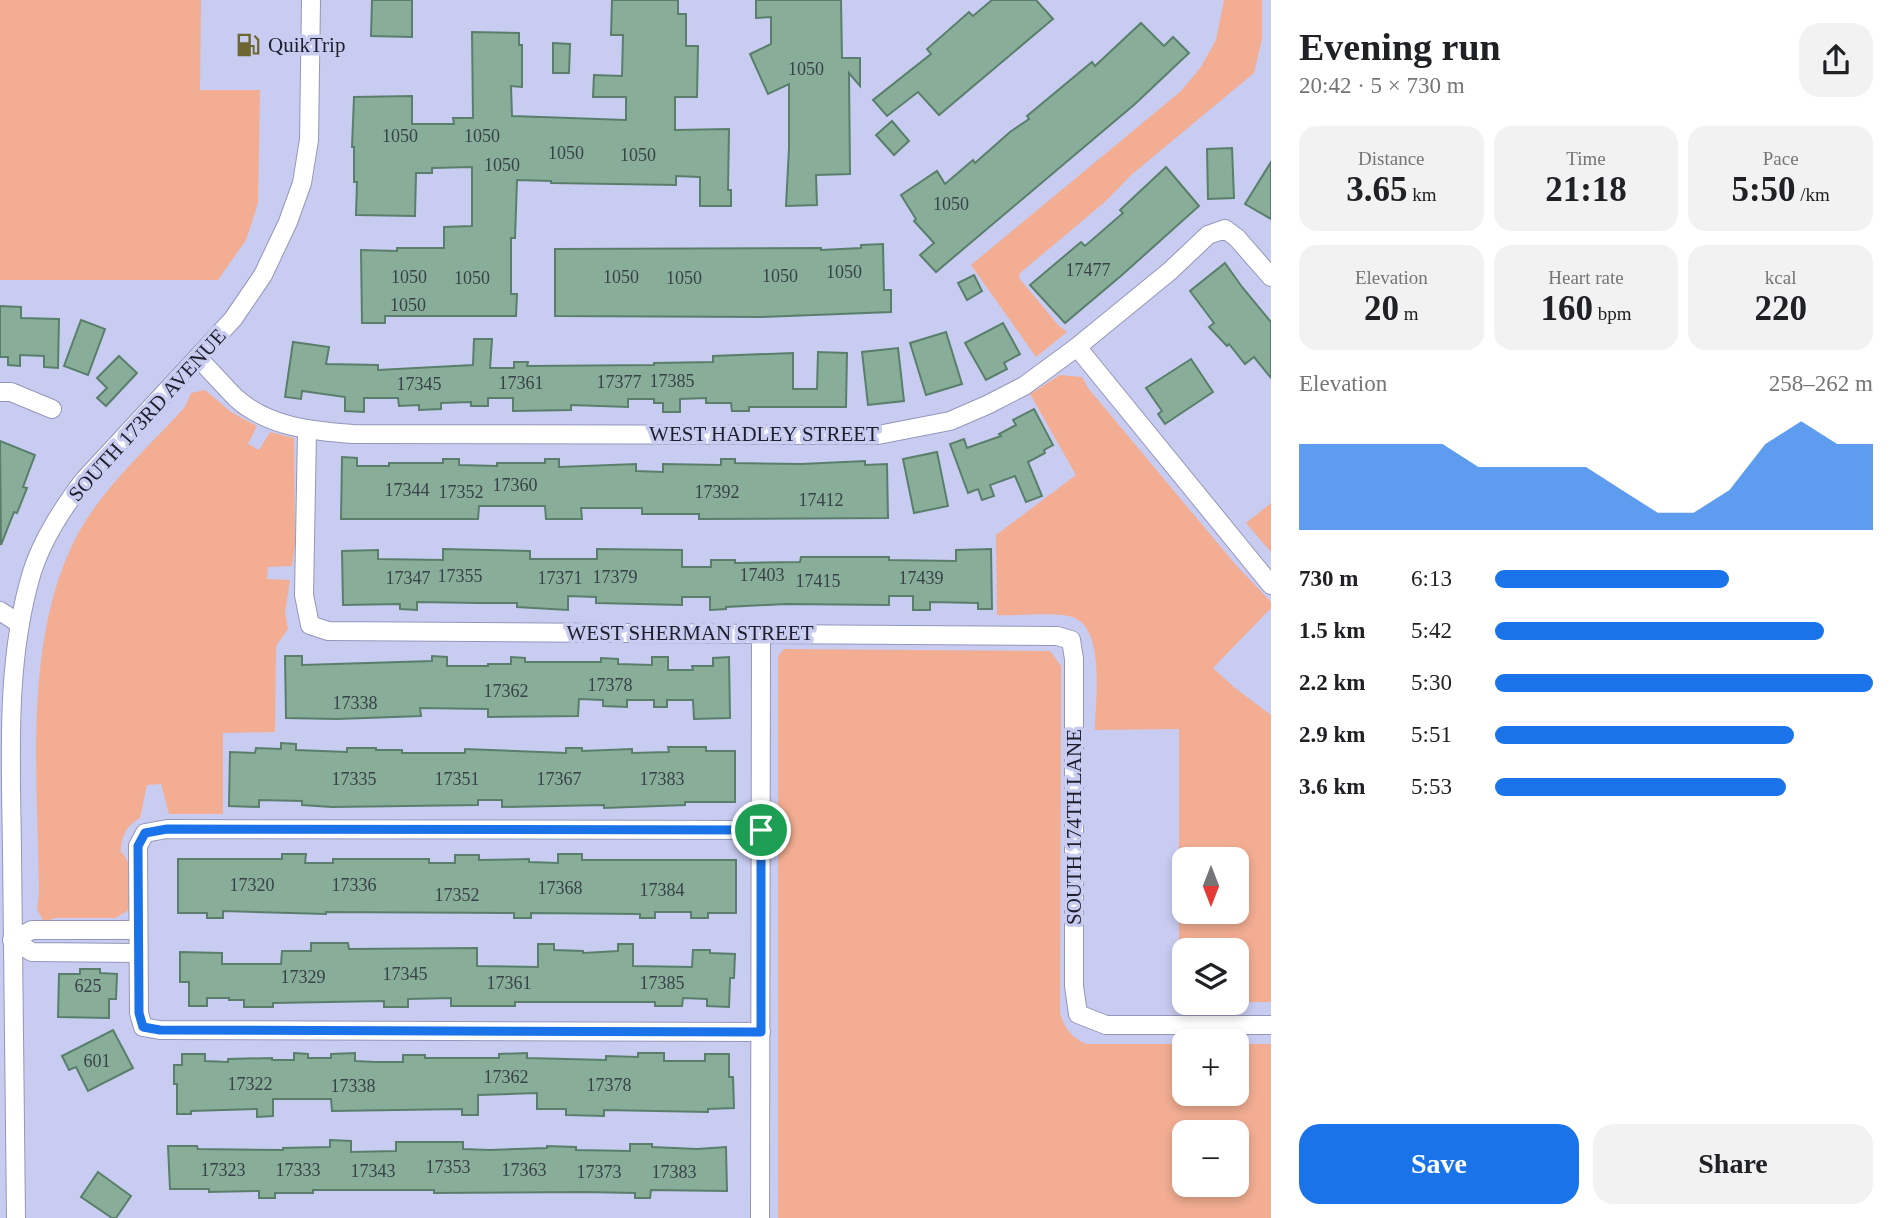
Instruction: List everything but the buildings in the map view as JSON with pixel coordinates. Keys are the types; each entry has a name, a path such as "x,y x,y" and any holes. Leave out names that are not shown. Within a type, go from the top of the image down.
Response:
{"street":[{"name":"SOUTH 173RD AVENUE","path":"16,1218 11,730 14,668 20,624 33,570 53,525 84,480 233,319 263,275 288,222 302,183 309,140 311,0"},
{"name":"WEST HADLEY STREET","path":"198,358 237,399 265,418 307,431 367,434 878,435 950,421 1024,386 1077,347 1170,271 1209,235 1224,229 1237,238 1271,277"},
{"path":"1077,347 1271,585"},
{"path":"0,392 11,392 52,409"},
{"name":"WEST SHERMAN STREET","path":"307,431 304,595 310,625 328,631 1056,636 1070,640"},
{"path":"0,611 20,624"},
{"path":"0,625 20,624"},
{"path":"760,1218 761,634"},
{"name":"SOUTH 174TH LANE","path":"1070,640 1074,659 1074,986 1078,1014 1106,1025 1271,1025"},
{"path":"761,830 167,829 145,833 138,846 139,1013 143,1027 160,1030 761,1032"},
{"path":"12,940 32,930 138,930"},
{"path":"12,940 32,952 138,953"}],"shaded area":[{"path":"0,0 201,0 200,90 260,90 258,203 246,240 218,280 0,280"},
{"path":"1224,0 1262,0 1262,39 1254,73 1131,175 1106,201 1020,273 1019,278 1067,332 1036,357 971,265 1181,91 1201,67 1216,40"},
{"path":"1060,375 1082,377 1088,388 1235,564 1271,602 1271,608 1213,668 1271,715 1271,1002 1249,1002 1249,938 1179,938 1179,924 1250,924 1250,847 1179,847 1179,729 1095,730 1097,683 1094,648 1089,633 1081,622 1061,615 997,615 996,535 1076,475 1030,394"},
{"path":"205,390 231,412 257,426 248,444 259,450 270,432 294,438 295,543 292,566 268,567 267,579 290,580 285,613 288,629 276,646 275,732 223,733 223,814 169,814 161,784 147,785 140,818 125,832 122,842 121,852 130,871 129,910 115,918 55,918 44,922 37,909 37,720 45,633 55,591 79,532 105,493 185,407 191,393"},
{"path":"1271,503 1271,552 1246,523"},
{"path":"784,649 1050,651 1061,666 1062,1019 1072,1035 1086,1044 1172,1044 1172,1106 1249,1106 1249,1044 1271,1044 1271,1218 778,1218 778,656"}],"place":[{"name":"QuikTrip","path":"248,45"}],"route":[{"path":"167,829 761,830 761,1032 160,1030 143,1027 139,1013 138,846 145,833 167,829"}]}
